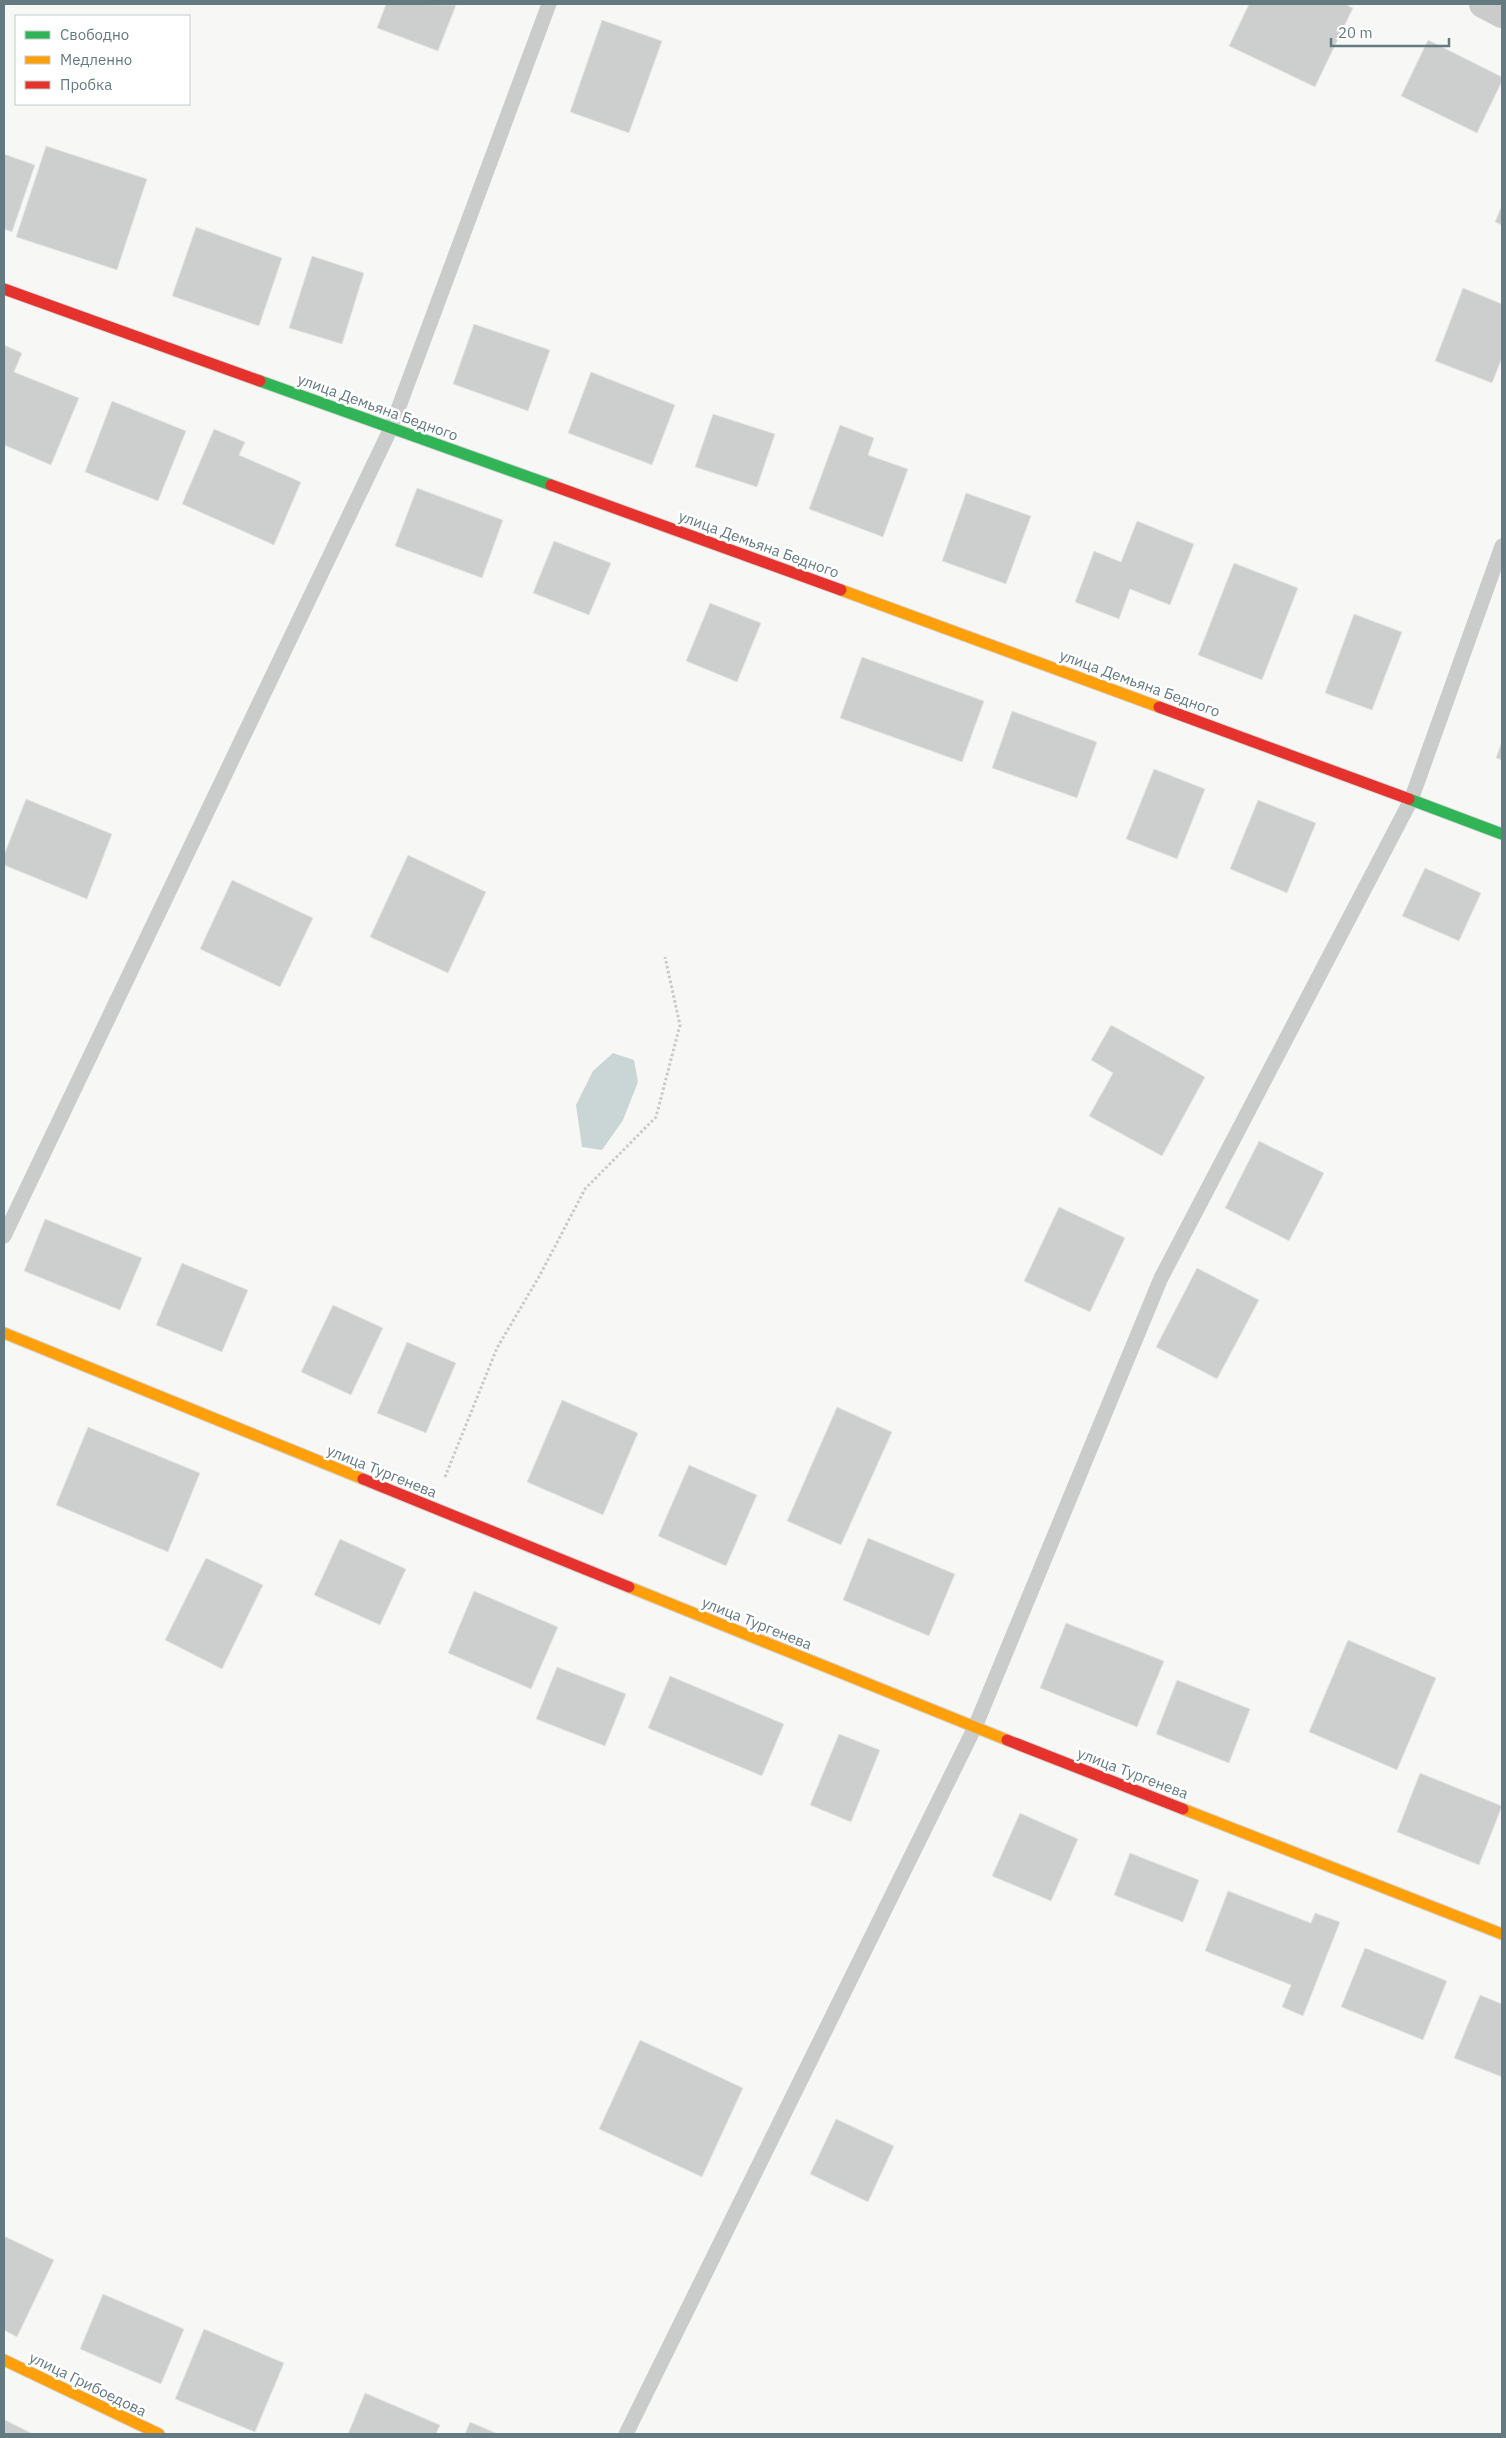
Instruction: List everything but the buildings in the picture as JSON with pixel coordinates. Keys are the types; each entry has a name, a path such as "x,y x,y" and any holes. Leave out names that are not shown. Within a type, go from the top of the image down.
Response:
{"street":[{"path":"1483,4 1502,14"},
{"name":"улица Демьяна Бедного","path":"4,289 851,593 1502,834"},
{"name":"улица Тургенева","path":"4,1334 976,1727 1502,1934"},
{"name":"улица Грибоедова","path":"4,2360 159,2434"}],"lane":[{"path":"4,1236 391,428 549,4"},
{"path":"626,2434 976,1727 1161,1278 1411,800 1502,546"}],"path":[{"path":"433,1508 497,1348 540,1275 585,1189 656,1117 680,1025 664,957"}],"shaded area":[{"path":"613,1053 634,1060 638,1082 623,1120 602,1150 582,1147 576,1105 593,1071"}],"traffic: fast":[{"path":"260,381 551,485"},
{"path":"1409,799 1502,834"}],"traffic: slow":[{"path":"841,590 1159,707"},
{"path":"4,1333 363,1479"},
{"path":"629,1587 1007,1740"},
{"path":"1183,1809 1502,1934"},
{"path":"4,2360 159,2434"}],"traffic: jam":[{"path":"4,289 260,381"},
{"path":"551,485 841,590"},
{"path":"1159,707 1409,799"},
{"path":"363,1479 629,1587"},
{"path":"1007,1740 1183,1809"}]}
